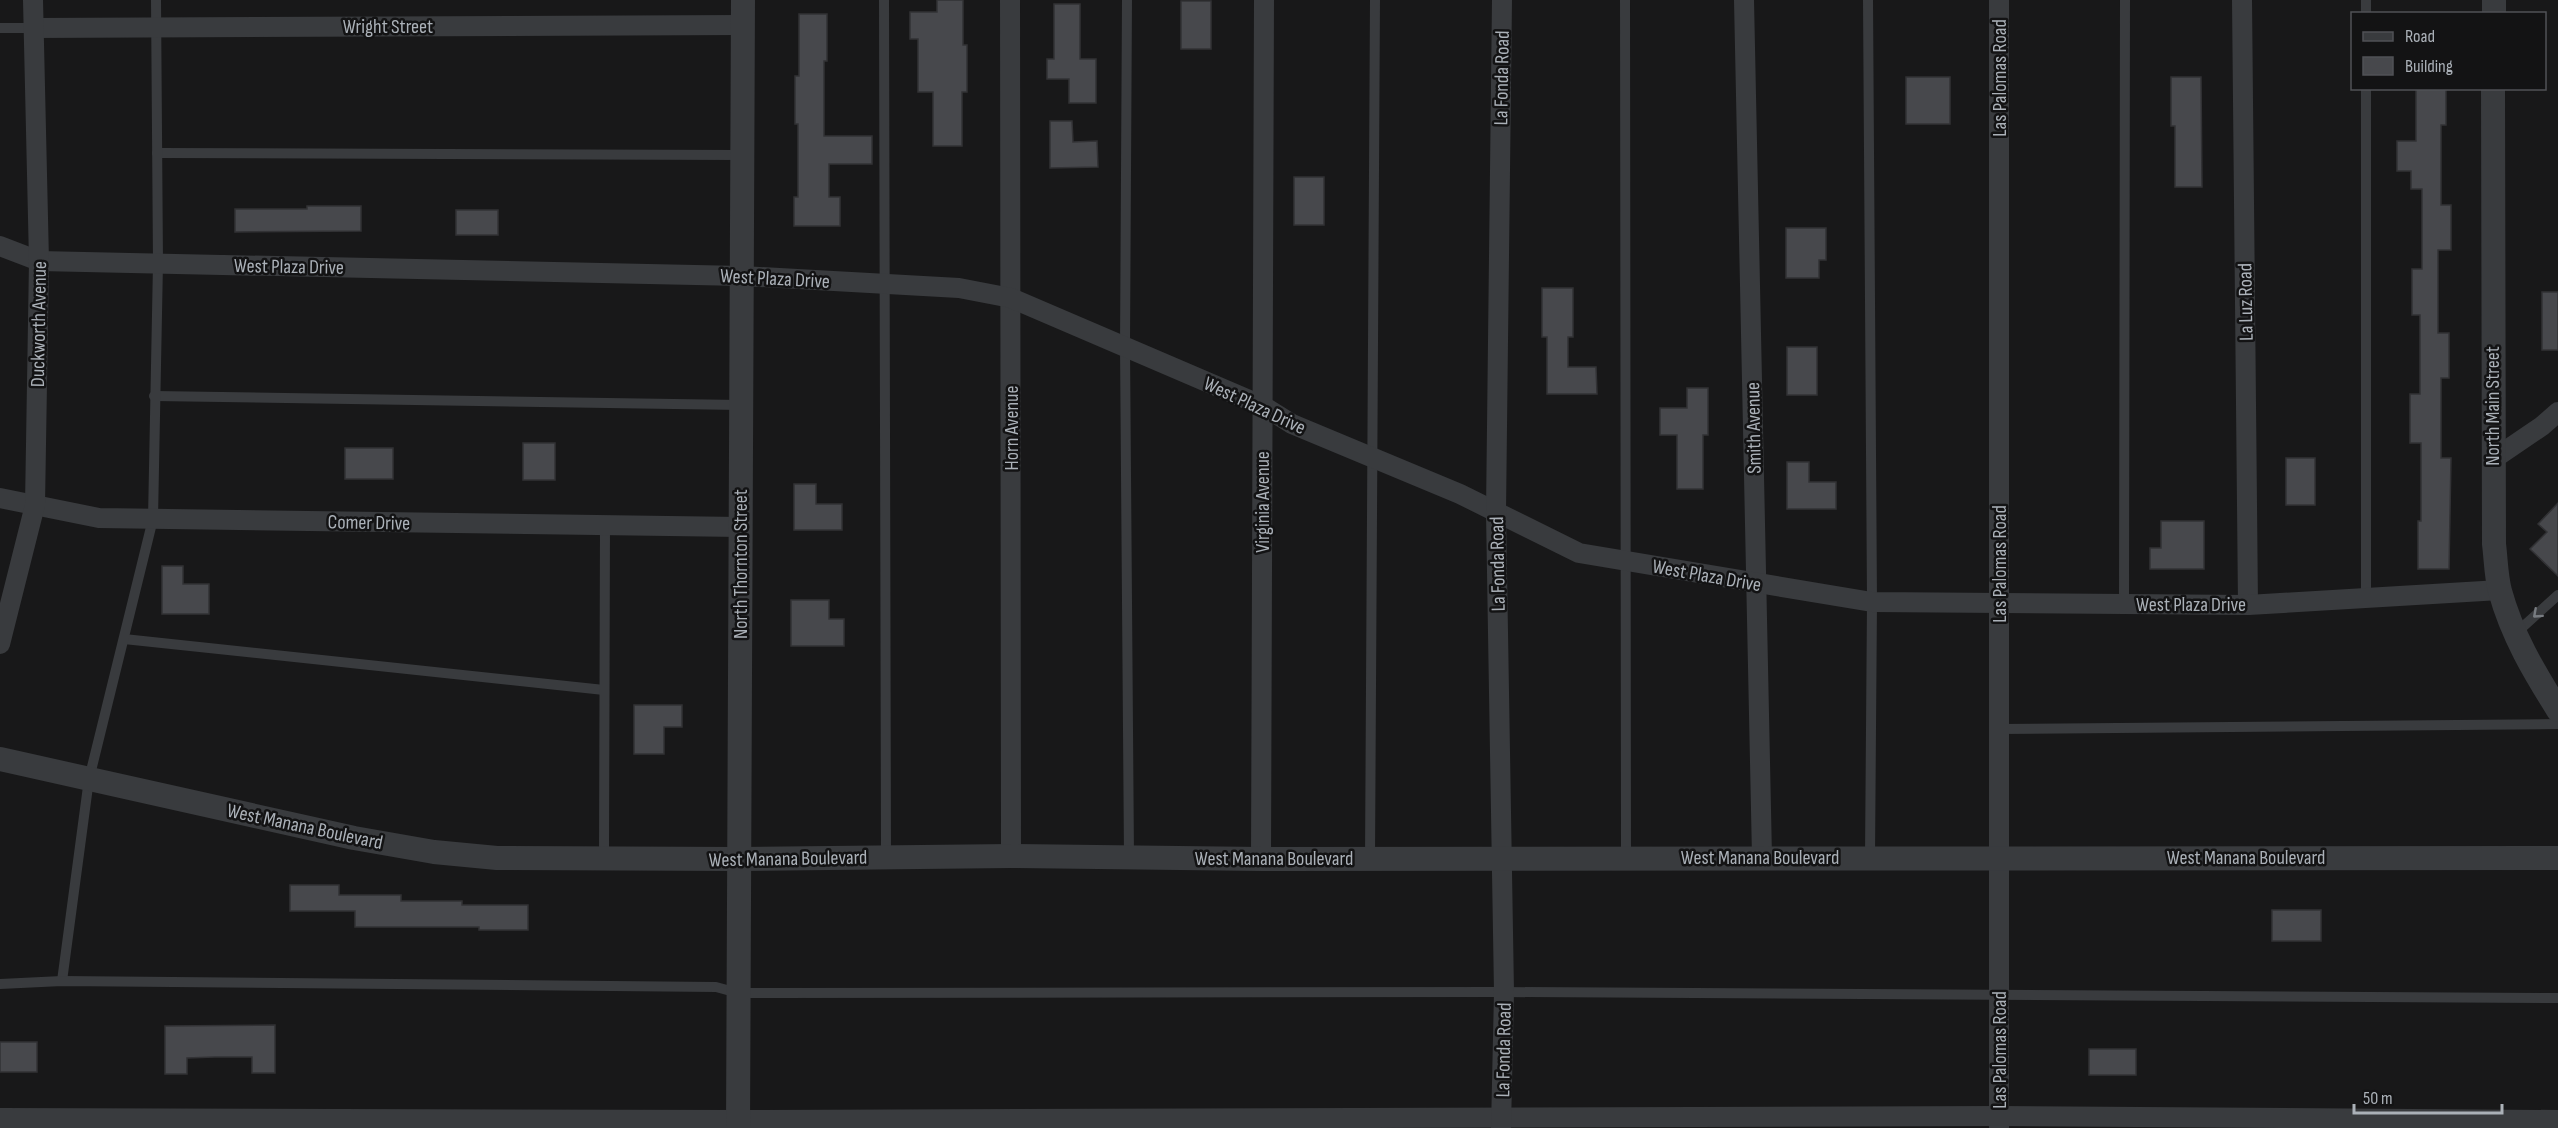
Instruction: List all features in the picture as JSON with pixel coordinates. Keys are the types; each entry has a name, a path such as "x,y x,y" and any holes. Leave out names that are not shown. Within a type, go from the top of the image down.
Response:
{"street":[{"name":"Duckworth Avenue","path":"0,644 35,506 39,261 33,0"},
{"name":"North Thornton Street","path":"738,1124 737,859 743,0"},
{"name":"Horn Avenue","path":"1010,0 1011,856"},
{"name":"Virginia Avenue","path":"1261,859 1264,0"},
{"name":"La Fonda Road","path":"1501,1123 1504,992 1496,512 1502,0"},
{"name":"Smith Avenue","path":"1744,0 1762,857"},
{"name":"Las Palomas Road","path":"1999,0 1999,1122"},
{"name":"La Luz Road","path":"2242,0 2248,604"},
{"name":"Wright Street","path":"34,28 743,25"},
{"name":"North Main Street","path":"2493,90 2492,460 2494,544 2500,590 2516,633 2529,665 2558,710"},
{"name":"West Plaza Drive","path":"0,246 39,261 742,276 959,288 1011,298 1125,346 1263,406 1292,424 1460,494 1579,553 1872,602 2248,604 2500,590"},
{"path":"2492,460 2542,426 2558,412"},
{"name":"Comer Drive","path":"0,498 99,518 740,526"},
{"name":"West Manana Boulevard","path":"0,759 354,838 434,852 497,858 737,859 1011,856 1261,859 2558,858"},
{"path":"0,1118 738,1124 2558,1120"}],"lane":[{"path":"62,981 89,779 153,519 158,263 156,0"},
{"path":"884,0 886,857"},
{"path":"1127,0 1125,346 1129,857"},
{"path":"1370,859 1375,0"},
{"path":"1625,0 1626,858"},
{"path":"1868,0 1872,602 1870,857"},
{"path":"2124,604 2125,0"},
{"path":"0,28 34,28"},
{"path":"2366,90 2366,598"},
{"path":"157,153 742,155"},
{"path":"154,396 741,405"},
{"path":"604,859 605,525"},
{"path":"2516,633 2558,595"},
{"path":"124,639 604,690"},
{"path":"1999,729 2558,724"},
{"path":"0,984 62,981 716,987 738,993 1504,992 2558,998"}],"building":[{"path":"937,0 963,0 963,45 967,45 967,92 962,92 962,146 933,146 933,92 918,92 918,39 910,39 910,12 937,12"},
{"path":"1181,1 1211,1 1211,49 1181,49"},
{"path":"1054,4 1080,4 1080,59 1096,59 1096,103 1069,103 1069,79 1047,79 1047,59 1054,59"},
{"path":"799,14 827,14 827,61 824,61 824,136 872,136 872,164 829,164 829,197 840,197 840,226 794,226 794,197 798,197 798,124 795,124 795,76 799,76"},
{"path":"1906,77 1950,77 1950,124 1906,124"},
{"path":"2171,77 2201,77 2202,187 2175,187 2175,126 2171,126"},
{"path":"2416,90 2446,90 2446,125 2441,125 2441,205 2451,205 2451,250 2438,250 2438,333 2449,333 2449,378 2441,378 2441,458 2451,458 2449,569 2418,569 2418,521 2421,521 2421,443 2410,443 2410,394 2420,394 2420,315 2412,315 2412,269 2422,269 2422,189 2411,189 2411,171 2397,171 2397,141 2416,141"},
{"path":"1050,121 1072,121 1073,142 1097,141 1098,167 1050,168"},
{"path":"1294,177 1324,177 1324,225 1294,225"},
{"path":"307,206 361,206 361,231 235,232 235,209 307,209"},
{"path":"456,210 498,210 498,235 456,235"},
{"path":"1786,228 1826,228 1826,260 1819,260 1819,278 1786,278"},
{"path":"1542,288 1573,288 1573,337 1568,337 1568,367 1596,367 1597,394 1547,394 1547,337 1542,337"},
{"path":"2542,292 2558,292 2558,350 2542,350"},
{"path":"1787,347 1817,347 1817,395 1787,395"},
{"path":"1687,388 1708,388 1708,435 1703,435 1703,489 1677,489 1677,435 1660,435 1660,408 1687,408"},
{"path":"523,443 555,443 555,480 523,480"},
{"path":"345,448 393,448 393,479 345,479"},
{"path":"2286,458 2315,458 2315,505 2286,505"},
{"path":"1787,462 1809,462 1809,482 1836,482 1836,509 1787,509"},
{"path":"794,484 816,484 816,504 842,504 842,530 794,530"},
{"path":"2558,503 2558,576 2530,549 2547,532 2538,524"},
{"path":"2161,521 2204,521 2204,569 2150,569 2150,548 2161,548"},
{"path":"162,566 183,566 183,584 209,584 209,614 162,614"},
{"path":"791,600 829,600 829,619 844,619 844,646 791,646"},
{"path":"634,705 682,705 682,727 664,727 664,754 634,754"},
{"path":"290,885 339,885 339,895 401,895 401,901 462,901 462,905 528,905 528,930 479,930 479,927 355,927 355,911 290,911"},
{"path":"2272,910 2321,910 2321,941 2272,941"},
{"path":"275,1025 275,1073 252,1073 252,1057 215,1057 187,1058 187,1074 165,1074 165,1026"},
{"path":"0,1042 37,1042 37,1072 0,1072"},
{"path":"2089,1049 2136,1049 2136,1075 2089,1075"}]}
